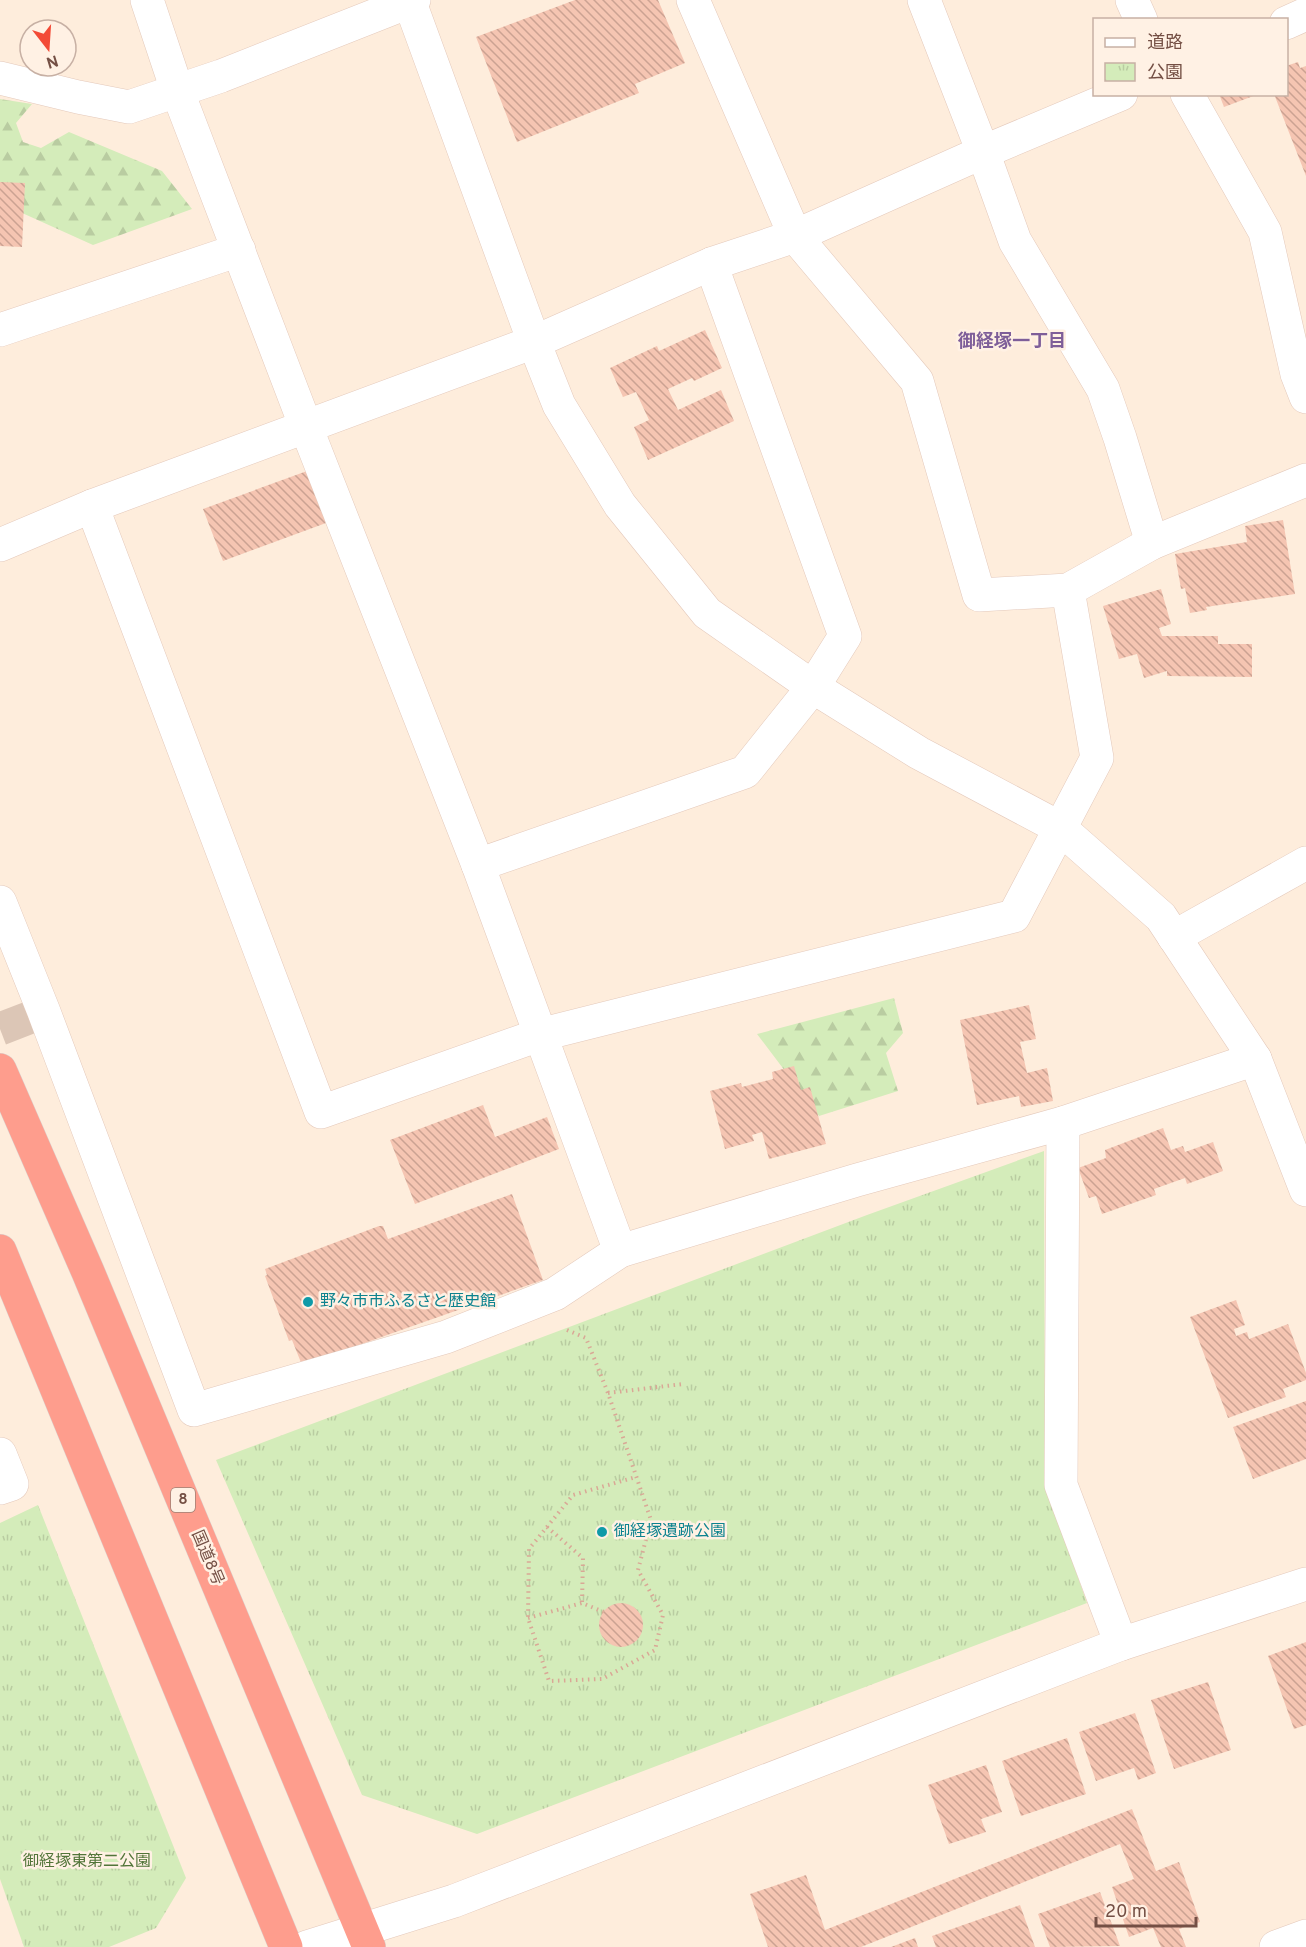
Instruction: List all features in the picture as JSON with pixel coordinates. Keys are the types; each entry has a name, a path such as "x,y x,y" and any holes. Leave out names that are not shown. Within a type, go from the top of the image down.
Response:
{"highway":[{"name":"国道8号","path":"0,1070 88,1272 365,1939"},
{"path":"0,1251 286,1947"}],"street":[{"path":"147,0 177,90 478,865 620,1251"},
{"path":"693,0 795,236 917,381 979,595 1068,590 1152,543 1306,480"},
{"path":"924,0 1015,241 1103,389 1152,543"},
{"path":"1132,0 1140,18"},
{"path":"0,78 129,107 221,76 411,1 534,342 559,405 620,505 706,613 813,687 919,753 1060,828 1161,917 1255,1059 1306,1191"},
{"path":"1288,23 1306,14"},
{"path":"0,544 92,506 534,342 711,264 795,236 983,152 1116,96"},
{"path":"1188,96 1265,232 1297,375 1306,397"},
{"path":"0,330 239,250"},
{"path":"478,865 745,772 813,687 845,636 711,264"},
{"path":"92,506 321,1112 539,1035 1014,916 1097,758 1068,590"},
{"path":"1174,937 1306,863"},
{"path":"0,902 194,1410 446,1337 555,1294 620,1251 857,1180 1063,1123 1255,1059"},
{"path":"1063,1123 1061,1485 1121,1644"},
{"path":"0,1454 12,1484 0,1488"},
{"path":"307,1947 365,1939 454,1901 1121,1644 1306,1584"},
{"path":"1276,1947 1306,1936"}],"path":[{"path":"567,1330 586,1338 608,1393 651,1520 638,1570 663,1615 655,1650 602,1679 549,1681 528,1618 529,1549 573,1494 636,1477"},
{"path":"608,1393 683,1384"},
{"path":"547,1527 583,1558 582,1603"},
{"path":"528,1618 582,1603 604,1612"}],"green space":[{"path":"0,99 32,104 16,123 23,142 41,148 69,132 162,171 192,209 93,245 0,203"},
{"path":"894,998 903,1033 886,1053 898,1091 819,1116 757,1034"},
{"path":"1044,1151 1045,1484 1087,1603 477,1834 362,1795 216,1460 867,1215"},
{"name":"御経塚東第二公園","path":"38,1505 186,1878 156,1928 109,1947 24,1947 0,1879 0,1523"}],"building":[{"path":"575,0 658,0 685,63 635,84 639,93 517,142 476,37"},
{"path":"1298,62 1300,68 1306,66 1306,176 1275,96 1288,96 1288,65"},
{"path":"1220,96 1253,96 1224,107"},
{"path":"0,182 25,183 22,247 0,246"},
{"path":"705,330 722,368 694,381 692,378 668,389 678,410 721,390 734,421 648,460 634,427 649,420 636,392 623,397 610,368 657,346 659,351"},
{"path":"307,471 326,523 223,561 203,509"},
{"path":"1283,520 1295,594 1206,607 1207,610 1190,613 1185,588 1181,589 1175,554 1247,542 1245,526"},
{"path":"1161,589 1171,624 1159,628 1162,636 1218,636 1218,644 1252,644 1252,677 1167,676 1167,671 1144,678 1137,654 1119,659 1103,606"},
{"path":"1029,1005 1036,1039 1020,1042 1027,1073 1047,1068 1053,1101 1021,1107 1019,1096 977,1105 960,1020"},
{"path":"794,1066 801,1090 810,1087 826,1144 769,1159 762,1132 752,1135 754,1141 725,1149 710,1091 741,1083 742,1087 773,1079 772,1072"},
{"path":"483,1105 495,1137 547,1117 559,1149 415,1204 390,1140"},
{"path":"1163,1128 1171,1150 1183,1146 1185,1152 1213,1142 1223,1171 1187,1184 1185,1178 1154,1189 1156,1195 1102,1214 1096,1196 1089,1198 1078,1168 1106,1158 1105,1150"},
{"name":"野々市市ふるさと歴史館","path":"512,1194 543,1280 302,1365 292,1340 289,1341 265,1276 267,1275 265,1269 379,1226 383,1226 388,1239"},
{"path":"1236,1300 1245,1325 1234,1329 1236,1336 1247,1332 1249,1339 1288,1324 1306,1373 1306,1380 1283,1389 1286,1397 1228,1418 1190,1317"},
{"path":"1306,1401 1306,1459 1253,1479 1233,1427"},
{"path":"621,1603 636,1610 643,1625 636,1640 621,1647 606,1640 599,1625 606,1610"},
{"path":"1306,1642 1306,1725 1294,1729 1268,1656"},
{"path":"1208,1682 1231,1750 1174,1769 1151,1700"},
{"path":"1135,1713 1156,1773 1138,1780 1134,1768 1096,1781 1079,1732"},
{"path":"1067,1738 1086,1794 1021,1816 1002,1761"},
{"path":"986,1765 1002,1812 981,1819 986,1832 949,1844 928,1785"},
{"path":"1132,1809 1156,1871 1179,1862 1200,1922 1179,1929 1186,1947 1161,1947 1153,1928 1129,1937 1112,1887 1134,1879 1120,1844 861,1947 768,1947 750,1894 806,1875 825,1930"},
{"path":"1100,1892 1120,1946 1050,1947 1038,1914"},
{"path":"1020,1905 1035,1947 936,1947 932,1936"},
{"path":"915,1938 918,1947 891,1947"}],"tunnel":[{"path":"0,1029 44,1012"}],"place":[{"name":"野々市市ふるさと歴史館","path":"308,1302"},
{"name":"御経塚遺跡公園","path":"602,1532"}],"district":[{"name":"御経塚一丁目","path":"1012,342"}]}
